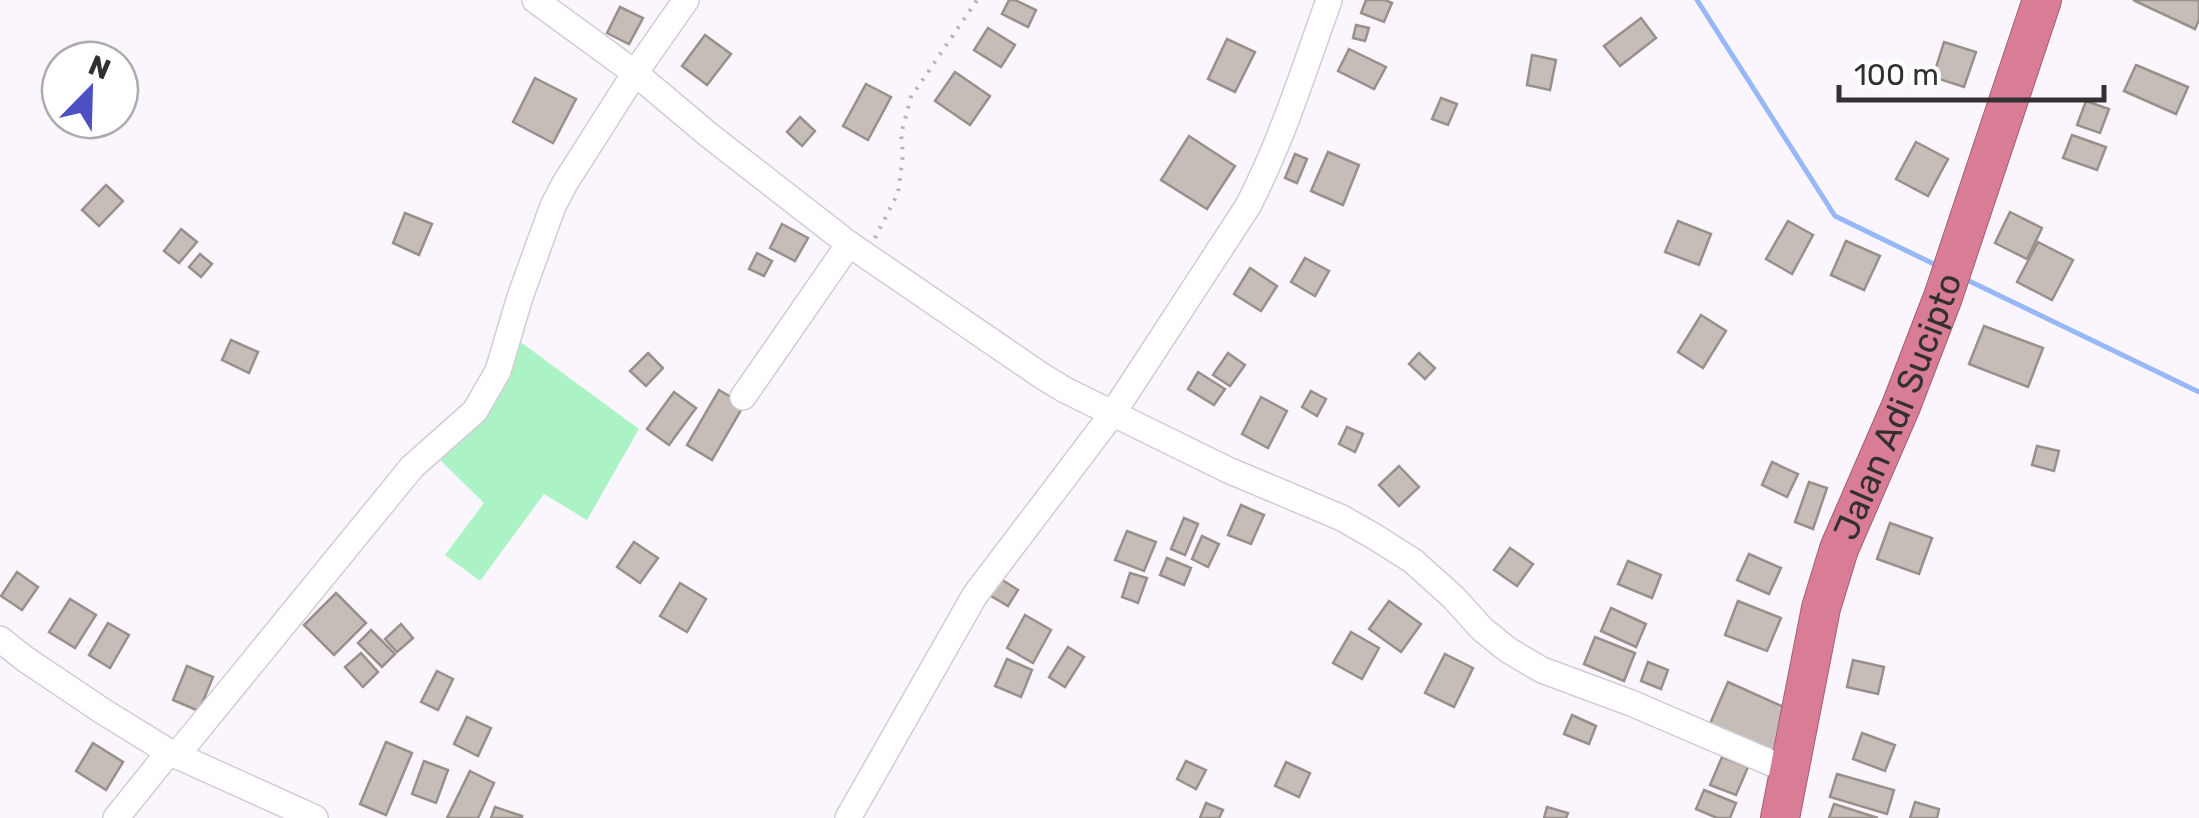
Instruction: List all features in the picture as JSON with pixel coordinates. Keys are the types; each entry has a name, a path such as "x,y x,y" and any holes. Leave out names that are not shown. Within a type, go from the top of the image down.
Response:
{"highway":[{"name":"Jalan Adi Sucipto","path":"1780,818 1821,608 1839,549 1901,406 1948,283 2042,0"}],"street":[{"path":"535,0 857,249 1042,376 1228,470 1376,536 1413,561 1495,640 1542,670 1790,771"},
{"path":"116,818 412,467 475,411 498,371 553,206 594,134 686,0"},
{"path":"848,818 982,584 1113,412 1248,206 1288,118 1329,0"},
{"path":"743,397 857,249"},
{"path":"0,639 26,660 172,754 315,818"}],"path":[{"path":"857,249 898,193 902,134 911,97 977,0"}],"green space":[{"path":"511,335 639,429 587,520 544,494 480,581 445,555 484,503 432,452"}],"building":[{"path":"1009,0 1036,10 1028,27 1002,14"},
{"path":"1366,0 1392,3 1384,22 1361,13"},
{"path":"2133,0 2199,0 2199,20 2195,29"},
{"path":"620,7 643,18 629,44 607,33"},
{"path":"1641,18 1656,38 1620,66 1604,46"},
{"path":"1356,25 1369,28 1365,41 1353,38"},
{"path":"988,28 1015,45 1001,67 974,50"},
{"path":"705,35 731,54 707,85 682,66"},
{"path":"1227,39 1255,52 1235,92 1208,79"},
{"path":"1944,42 1976,52 1964,87 1933,77"},
{"path":"1349,49 1386,67 1374,89 1338,71"},
{"path":"1532,55 1556,60 1550,90 1527,85"},
{"path":"2136,65 2188,87 2176,114 2124,91"},
{"path":"955,72 990,96 970,125 935,101"},
{"path":"535,78 576,99 553,143 513,122"},
{"path":"866,84 891,97 868,140 843,126"},
{"path":"1441,98 1457,104 1448,125 1432,119"},
{"path":"2086,101 2109,109 2100,133 2077,125"},
{"path":"800,117 815,131 802,146 787,132"},
{"path":"2072,135 2106,147 2097,170 2063,158"},
{"path":"1189,136 1235,166 1207,209 1161,180"},
{"path":"1916,142 1948,159 1928,196 1896,179"},
{"path":"1328,152 1359,165 1343,205 1311,191"},
{"path":"1295,154 1307,159 1297,183 1285,178"},
{"path":"106,185 123,201 99,226 82,210"},
{"path":"2010,212 2042,228 2027,259 1995,243"},
{"path":"405,213 432,224 419,255 393,243"},
{"path":"1678,221 1711,234 1699,265 1665,252"},
{"path":"1788,221 1813,235 1792,274 1766,259"},
{"path":"782,224 808,238 795,261 770,248"},
{"path":"181,229 197,242 179,263 164,251"},
{"path":"1846,241 1880,256 1864,290 1831,275"},
{"path":"2038,242 2073,260 2052,300 2017,282"},
{"path":"757,253 772,261 764,276 749,269"},
{"path":"200,254 212,264 201,277 189,267"},
{"path":"1305,258 1329,271 1315,296 1291,282"},
{"path":"1250,268 1277,286 1261,311 1234,294"},
{"path":"1701,315 1726,331 1703,368 1678,352"},
{"path":"1984,326 2043,348 2028,387 1969,364"},
{"path":"231,340 258,352 249,373 222,360"},
{"path":"648,353 663,368 646,386 630,371"},
{"path":"1228,353 1245,365 1230,386 1213,375"},
{"path":"1419,353 1435,368 1425,379 1409,364"},
{"path":"1198,372 1225,389 1214,405 1188,389"},
{"path":"719,390 744,405 712,460 687,445"},
{"path":"1311,391 1326,399 1317,416 1302,407"},
{"path":"674,392 696,408 669,445 647,429"},
{"path":"1261,397 1287,411 1268,448 1242,434"},
{"path":"1347,427 1363,434 1355,452 1339,444"},
{"path":"2037,446 2059,451 2054,471 2032,465"},
{"path":"1772,462 1798,474 1787,497 1762,485"},
{"path":"1399,466 1419,487 1399,506 1379,485"},
{"path":"1809,482 1827,488 1813,529 1795,522"},
{"path":"1241,505 1264,515 1251,544 1228,535"},
{"path":"1184,518 1198,524 1185,555 1171,549"},
{"path":"1890,523 1932,538 1919,574 1877,559"},
{"path":"1127,531 1156,542 1144,571 1115,560"},
{"path":"1202,536 1219,544 1208,567 1192,559"},
{"path":"634,542 658,558 640,583 617,567"},
{"path":"1510,548 1533,564 1517,586 1494,570"},
{"path":"1749,554 1781,568 1769,594 1737,580"},
{"path":"1167,558 1191,568 1184,585 1160,575"},
{"path":"1628,561 1661,575 1652,598 1618,584"},
{"path":"17,572 38,587 22,610 1,596"},
{"path":"1130,573 1147,578 1138,603 1122,597"},
{"path":"996,576 1018,590 1008,606 986,593"},
{"path":"680,583 706,599 687,632 660,616"},
{"path":"336,593 366,623 334,655 304,625"},
{"path":"70,599 96,615 75,648 49,632"},
{"path":"1389,601 1421,624 1401,652 1369,629"},
{"path":"1738,601 1781,618 1767,651 1725,635"},
{"path":"1611,608 1646,624 1636,647 1601,631"},
{"path":"1025,615 1051,630 1033,663 1007,648"},
{"path":"108,623 129,635 110,668 89,655"},
{"path":"401,624 413,638 397,652 385,639"},
{"path":"371,630 395,654 382,667 358,643"},
{"path":"1351,632 1379,648 1362,679 1333,663"},
{"path":"1595,637 1635,653 1624,681 1584,664"},
{"path":"1068,647 1084,657 1065,687 1049,677"},
{"path":"361,653 378,672 363,687 345,667"},
{"path":"1445,654 1473,668 1454,707 1425,693"},
{"path":"1007,659 1032,670 1021,697 995,686"},
{"path":"1853,660 1884,667 1878,694 1847,687"},
{"path":"1648,662 1668,670 1661,689 1641,681"},
{"path":"187,666 213,677 199,711 173,700"},
{"path":"437,671 453,679 438,710 421,702"},
{"path":"1728,682 1797,713 1778,756 1709,726"},
{"path":"1572,715 1596,726 1589,744 1564,734"},
{"path":"467,717 491,728 478,756 454,744"},
{"path":"1862,733 1895,745 1885,771 1853,759"},
{"path":"386,742 412,753 386,815 360,804"},
{"path":"93,743 123,762 106,790 76,771"},
{"path":"1722,757 1748,767 1736,795 1710,785"},
{"path":"424,761 448,770 436,803 412,794"},
{"path":"1186,761 1206,770 1196,789 1177,779"},
{"path":"1286,762 1310,773 1299,797 1275,786"},
{"path":"470,771 494,783 478,818 447,818"},
{"path":"1837,774 1894,790 1887,814 1830,797"},
{"path":"1704,790 1736,803 1730,818 1717,818 1696,809"},
{"path":"1915,802 1939,809 1937,818 1910,818"},
{"path":"1206,803 1223,810 1219,818 1200,818"},
{"path":"1834,804 1878,818 1829,818"},
{"path":"495,807 522,816 522,818 491,818"},
{"path":"1547,807 1568,813 1566,818 1544,818"}],"waterway":[{"path":"1697,0 1835,216 1940,267"},
{"path":"1963,278 2199,392"}]}
